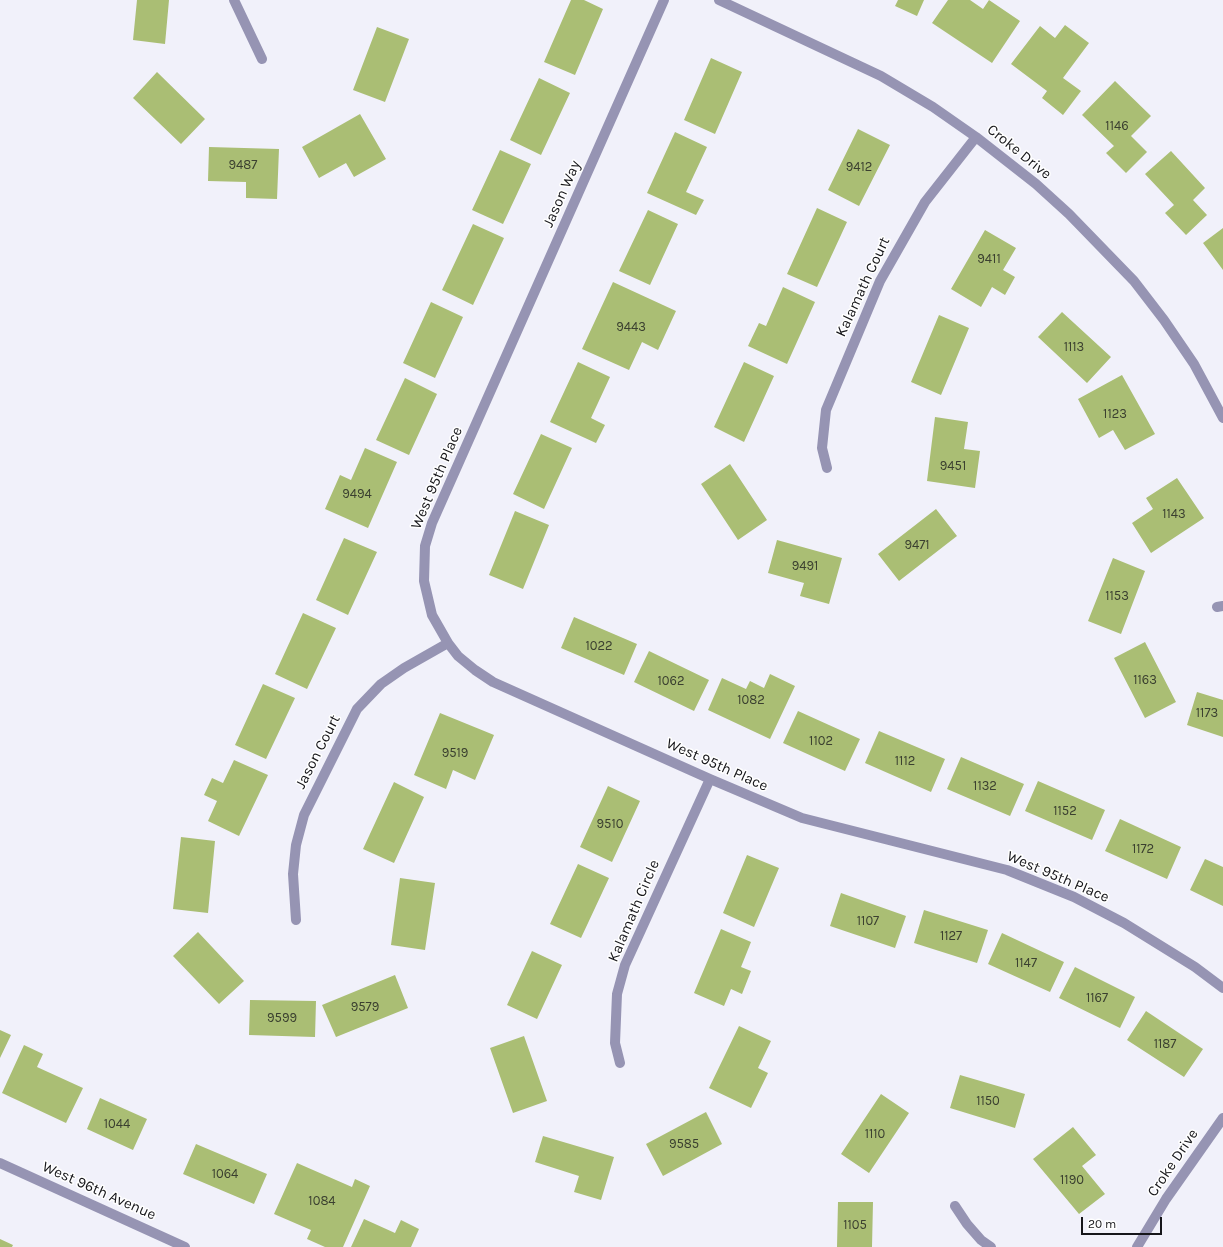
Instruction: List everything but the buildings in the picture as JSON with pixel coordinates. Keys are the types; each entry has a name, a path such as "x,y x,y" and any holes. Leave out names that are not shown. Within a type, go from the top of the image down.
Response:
{"street":[{"path":"234,0 262,59"},
{"name":"Jason Way","path":"486,401 664,0"},
{"name":"Croke Drive","path":"719,0 881,76 933,107 976,137 1036,184 1069,214 1134,281 1164,320 1194,364 1223,418"},
{"name":"Kalamath Court","path":"827,468 822,448 826,410 880,281 925,202 976,137"},
{"name":"West 95th Place","path":"486,401 432,523 425,546 424,581 432,615 448,643 458,656 475,670 493,682 710,779 802,818 1007,870 1074,897 1124,923 1195,967 1223,988"},
{"name":"Jason Court","path":"296,920 293,874 296,845 304,815 357,709 381,684 404,668 448,643"},
{"name":"Kalamath Circle","path":"620,1063 615,1043 617,994 625,965 710,779"},
{"name":"Croke Drive","path":"1137,1247 1166,1199 1223,1118"},
{"name":"West 96th Avenue","path":"0,1163 185,1247"},
{"path":"955,1206 967,1224 981,1240 991,1247"}]}
